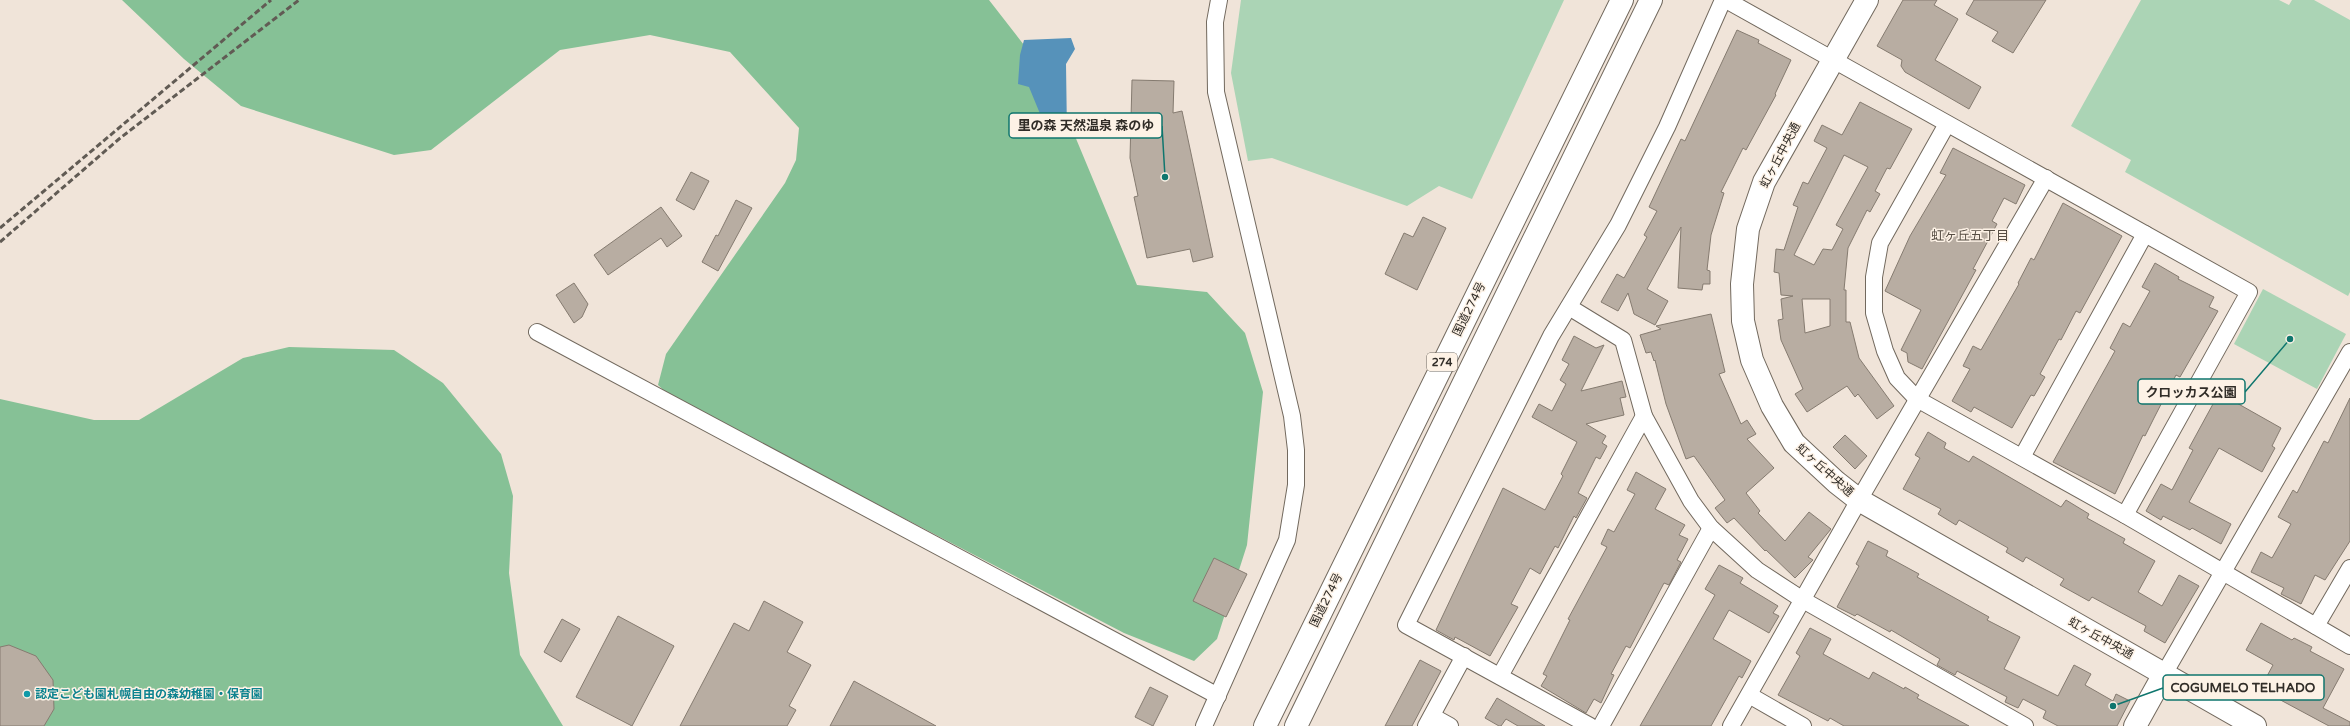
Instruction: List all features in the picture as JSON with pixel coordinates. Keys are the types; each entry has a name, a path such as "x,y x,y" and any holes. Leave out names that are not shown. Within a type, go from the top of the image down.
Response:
{"main road":[{"name":"国道274号","path":"1265,726 1622,0"},
{"name":"274","path":"1296,726 1651,0"},
{"name":"虹ヶ丘中央通","path":"1867,0 1764,182 1748,230 1742,284 1743,321 1755,367 1772,406 1794,443 1836,482 1859,500 2255,726"},
{"path":"2135,726 2164,674"}],"street":[{"path":"1204,726 1287,540 1296,485 1296,457 1292,416 1216,92 1215,22 1219,0"},
{"path":"1590,726 1406,625 1551,336 1618,225 1667,127 1723,0"},
{"path":"1726,0 2249,292 2125,515"},
{"path":"1946,124 1880,243 1874,277 1874,314 1885,351 1897,378 1917,399 2125,515 2350,646"},
{"path":"1731,726 1917,399 2046,178"},
{"path":"2022,457 2145,234"},
{"path":"1569,307 1623,340 1644,416 1691,501 1711,528 1757,570 1803,600 2025,726"},
{"path":"537,332 1218,696"},
{"path":"2164,674 2224,573 2350,352"},
{"path":"1500,676 1644,416"},
{"path":"1602,726 1711,528"},
{"path":"2316,626 2350,568"},
{"path":"1450,726 1429,721 1464,656"},
{"path":"1748,695 1803,726"}],"green space":[{"path":"122,0 989,0 1052,81 1137,285 1207,292 1245,333 1263,392 1247,545 1217,639 1194,661 1124,633 823,476 688,413 658,385 666,354 785,183 796,160 799,128 730,52 650,35 560,50 431,150 394,155 241,106 184,59"},
{"path":"1241,0 1564,0 1472,199 1439,186 1407,206 1272,158 1248,161 1231,73"},
{"path":"2141,0 2279,0 2289,5 2292,0 2314,0 2350,20 2350,292 2348,296 2125,172 2131,160 2071,126"},
{"path":"2263,289 2346,334 2317,389 2234,344"},
{"path":"289,347 394,350 443,383 501,454 513,496 509,573 520,655 563,726 0,726 0,399 94,420 139,420 243,358"}],"water":[{"path":"1071,38 1075,49 1066,64 1067,134 1043,121 1029,87 1018,84 1020,55 1024,40"}],"building":[{"path":"1903,0 1937,0 1934,5 1958,19 1935,60 1981,87 1969,109 1905,72 1901,66 1902,60 1877,46"},
{"path":"1974,0 2046,0 2013,53 1992,41 1998,32 1966,14"},
{"path":"1737,30 1759,40 1758,43 1791,60 1775,94 1776,95 1746,150 1743,148 1721,192 1724,193 1711,235 1707,270 1710,271 1710,284 1703,284 1702,290 1678,288 1681,227 1647,289 1668,301 1655,325 1634,314 1628,293 1618,311 1601,302 1617,274 1624,278 1647,237 1644,235 1657,211 1649,207 1681,139 1685,141"},
{"path":"1132,80 1174,81 1173,113 1182,111 1213,257 1193,262 1190,249 1147,258 1134,197 1138,196 1130,158"},
{"path":"1860,102 1912,129 1890,169 1887,168 1875,191 1880,194 1870,212 1867,210 1848,248 1844,290 1846,290 1846,322 1850,322 1859,358 1894,406 1877,419 1858,394 1855,397 1847,386 1807,412 1795,394 1803,389 1781,340 1778,320 1783,319 1781,299 1793,296 1781,295 1779,273 1774,272 1776,249 1784,250 1798,207 1793,205 1803,182 1808,184 1827,148 1814,141 1822,125 1842,135","holes":["1844,155 1868,167 1836,225 1843,229 1832,250 1823,249 1814,265 1794,255","1802,299 1830,299 1830,326 1805,333"]},
{"path":"1953,148 2025,185 2016,204 2004,198 1992,221 1997,224 1973,269 1976,270 1922,369 1908,362 1907,353 1901,350 1921,310 1885,291 1910,236 1946,175 1940,173"},
{"path":"691,172 709,181 694,210 676,200"},
{"path":"736,200 752,208 718,271 702,262 716,235 718,236"},
{"path":"2063,203 2122,236 2080,313 2076,311 2061,340 2059,339 2040,374 2045,377 2034,396 2031,395 2012,428 1974,407 1971,412 1952,401 1970,369 1963,366 1973,346 1981,350 2019,284 2018,283 2031,258 2034,260"},
{"path":"661,207 682,236 667,247 661,238 608,275 594,255"},
{"path":"1423,217 1446,228 1417,290 1385,274 1404,233 1413,237"},
{"path":"2155,263 2179,277 2178,279 2214,297 2209,307 2218,311 2180,377 2176,375 2145,436 2143,435 2115,494 2053,462 2115,351 2110,348 2123,323 2130,327 2150,291 2142,287"},
{"path":"574,283 588,304 582,317 574,323 556,295"},
{"path":"1711,314 1725,372 1719,374 1741,424 1747,420 1756,434 1747,439 1774,468 1746,493 1760,511 1758,513 1785,541 1809,512 1831,529 1808,557 1813,560 1795,578 1766,550 1765,551 1734,518 1727,523 1715,508 1725,500 1694,456 1686,459 1666,404 1655,360 1654,361 1651,352 1646,353 1640,335 1661,329 1656,326"},
{"path":"1574,336 1596,348 1604,345 1581,391 1622,381 1626,397 1620,398 1624,415 1586,424 1606,436 1602,443 1607,446 1600,459 1596,457 1578,493 1587,498 1576,518 1574,516 1558,548 1555,546 1540,574 1530,568 1511,604 1518,607 1490,656 1455,637 1454,640 1436,630 1503,488 1545,510 1563,476 1561,474 1577,442 1532,417 1539,404 1552,411 1566,384 1560,380 1569,364 1562,360"},
{"path":"2219,393 2281,428 2272,446 2275,448 2262,472 2219,448 2189,502 2231,524 2221,544 2192,528 2190,530 2163,516 2161,520 2146,511 2161,484 2172,490 2193,450 2189,448"},
{"path":"2350,398 2350,541 2325,580 2315,575 2301,604 2281,594 2284,588 2251,572 2261,552 2272,558 2291,524 2278,517 2293,490 2297,493 2324,441 2328,443"},
{"path":"1928,432 1946,443 1944,448 1969,462 1973,456 2061,507 2066,500 2089,514 2087,518 2125,539 2123,543 2155,561 2138,592 2162,606 2179,575 2199,586 2165,643 2144,631 2146,626 2092,597 2089,601 2060,585 2064,579 2026,557 2023,562 2006,552 2008,548 1959,520 1956,525 1938,514 1941,509 1903,489 1920,458 1915,455"},
{"path":"1845,435 1867,456 1855,469 1833,447"},
{"path":"1636,472 1666,489 1655,509 1685,525 1679,535 1688,539 1677,560 1681,562 1669,585 1664,583 1630,648 1626,646 1611,674 1614,675 1601,703 1594,699 1586,713 1541,686 1547,676 1543,674 1570,620 1568,619 1607,547 1601,544 1608,529 1614,532 1635,494 1627,490"},
{"path":"1868,541 1888,551 1886,556 1919,574 1917,577 1989,617 1987,620 2020,637 2004,669 2058,696 2074,665 2091,674 2085,685 2113,701 2116,694 2130,701 2117,726 2058,726 2043,718 2046,711 2023,699 2018,708 2005,702 2007,697 1957,671 1955,675 1937,665 1940,659 1891,630 1890,632 1857,614 1855,616 1837,607 1859,566 1856,564"},
{"path":"1214,558 1247,574 1226,617 1193,601"},
{"path":"1719,565 1743,578 1740,583 1778,606 1773,613 1779,616 1769,633 1729,610 1713,639 1751,661 1742,678 1739,676 1711,726 1640,726 1715,595 1705,589"},
{"path":"764,601 803,622 787,652 811,665 789,706 796,710 787,726 680,726 734,623 749,631"},
{"path":"618,616 674,646 632,726 576,697"},
{"path":"562,619 580,629 561,662 544,652"},
{"path":"2261,623 2292,640 2294,638 2312,647 2310,651 2344,669 2323,708 2350,722 2350,726 2329,726 2260,689 2273,665 2246,650"},
{"path":"1810,628 1831,639 1823,654 1869,679 1873,672 1904,689 1905,687 1919,695 1917,698 1969,726 1844,726 1830,718 1828,721 1778,695 1800,656 1796,653"},
{"name":"認定こども園札幌自由の森幼稚園・保育園","path":"9,645 36,656 53,680 54,709 44,726 0,726 0,647"},
{"path":"1420,660 1441,671 1412,726 1385,726"},
{"path":"854,681 936,726 830,726"},
{"path":"1150,687 1168,696 1153,726 1135,717"},
{"path":"1497,698 1545,726 1518,726 1506,719 1501,726 1499,726 1485,718"}],"railway":[{"path":"0,228 271,0"},
{"path":"0,242 119,139 299,0"}],"place":[{"name":"里の森 天然温泉 森のゆ","path":"1165,177"},
{"name":"クロッカス公園","path":"2290,339"},
{"name":"認定こども園札幌自由の森幼稚園・保育園","path":"27,694"},
{"name":"COGUMELO TELHADO","path":"2113,706"}],"district":[{"name":"虹ヶ丘五丁目","path":"1970,235"}]}
